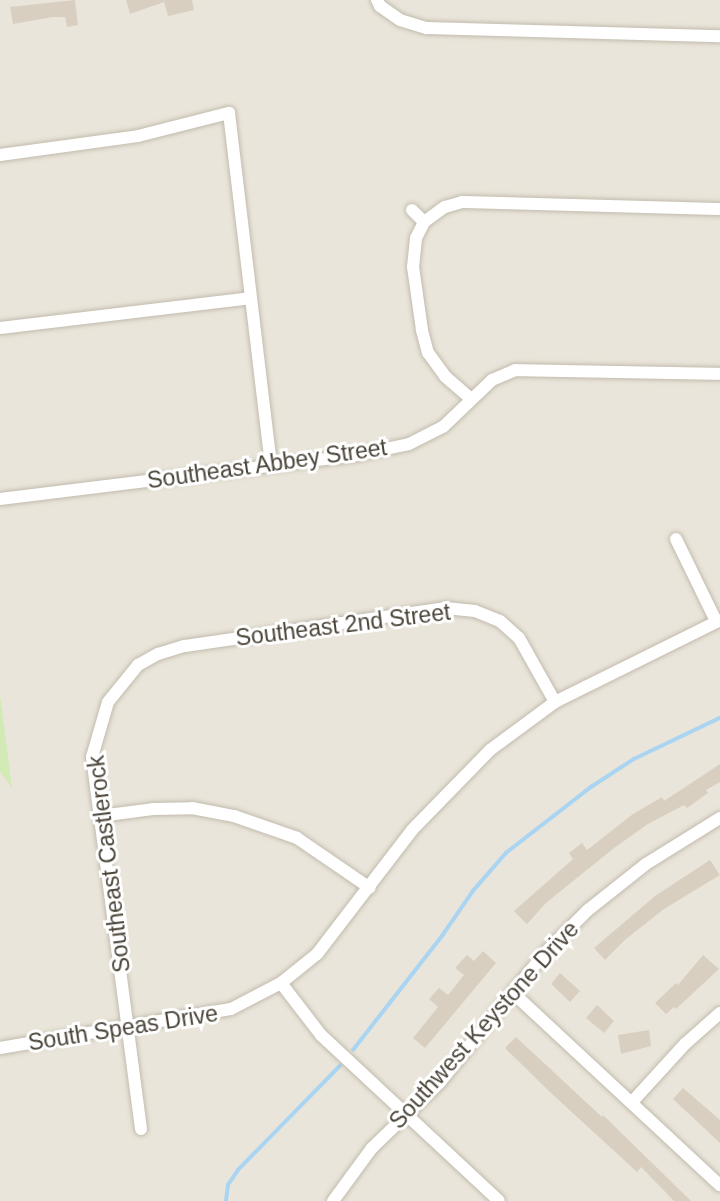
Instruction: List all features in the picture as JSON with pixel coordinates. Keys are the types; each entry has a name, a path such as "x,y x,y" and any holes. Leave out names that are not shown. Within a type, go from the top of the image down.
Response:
{"street":[{"path":"379,3 400,20 426,28 720,36"},
{"path":"0,155 138,136 229,113 271,463"},
{"path":"470,398 445,376 428,353 425,342 413,267 416,238 424,222 445,207 462,202 720,209"},
{"path":"412,210 424,222"},
{"path":"0,328 250,298"},
{"name":"Southeast Abbey Street","path":"0,499 356,454 410,444 444,426 470,398 492,380 515,370 720,374"},
{"path":"676,539 718,621"},
{"name":"Southeast 2nd Street","path":"171,650 446,608 475,611 500,621 519,638 555,702"},
{"name":"South Speas Drive","path":"0,1048 231,1009 281,983 317,954 412,830 490,750 555,702 718,621"},
{"name":"Southeast Castlerock","path":"141,1129 92,757 108,702 138,665 171,650"},
{"path":"100,816 153,809 192,808 234,816 297,838 370,888"},
{"name":"Southwest Keystone Drive","path":"333,1201 372,1148 440,1082 512,992 588,910 646,864 720,818"},
{"path":"281,983 321,1035 499,1201"},
{"path":"512,992 720,1185"},
{"path":"632,1102 685,1044 720,1013"}],"shaded area":[{"path":"0,0 720,0 720,1201 0,1201 0,772 11,786 0,694"}],"green space":[{"path":"0,694 12,788 0,772"}],"building":[{"path":"75,0 78,25 67,27 65,17 13,24 10,7"},
{"path":"126,0 192,0 194,10 168,16 164,2 130,14"},
{"path":"720,764 720,782 706,790 708,793 687,808 684,805 648,824 614,848 546,903 527,924 514,911 573,859 569,853 582,843 587,850 633,814 662,797 664,801"},
{"path":"710,860 720,875 664,909 626,939 605,960 594,948 655,896"},
{"path":"483,951 496,963 425,1048 413,1038 438,1007 429,999 439,988 448,995 464,975 455,968 467,955 474,961"},
{"path":"703,955 719,969 676,1009 674,1007 666,1014 655,1003 676,983 678,985"},
{"path":"560,973 580,991 570,1002 551,984"},
{"path":"597,1005 614,1021 604,1033 586,1018"},
{"path":"649,1030 651,1046 621,1054 618,1035"},
{"path":"516,1037 602,1117 603,1115 691,1201 674,1201 641,1167 637,1172 551,1093 505,1048"},
{"path":"683,1088 720,1120 720,1143 673,1099"}],"waterway":[{"path":"353,1050 442,936 473,891 506,853 591,787 634,759 720,718"},
{"path":"226,1201 228,1185 238,1170 340,1066"}]}
